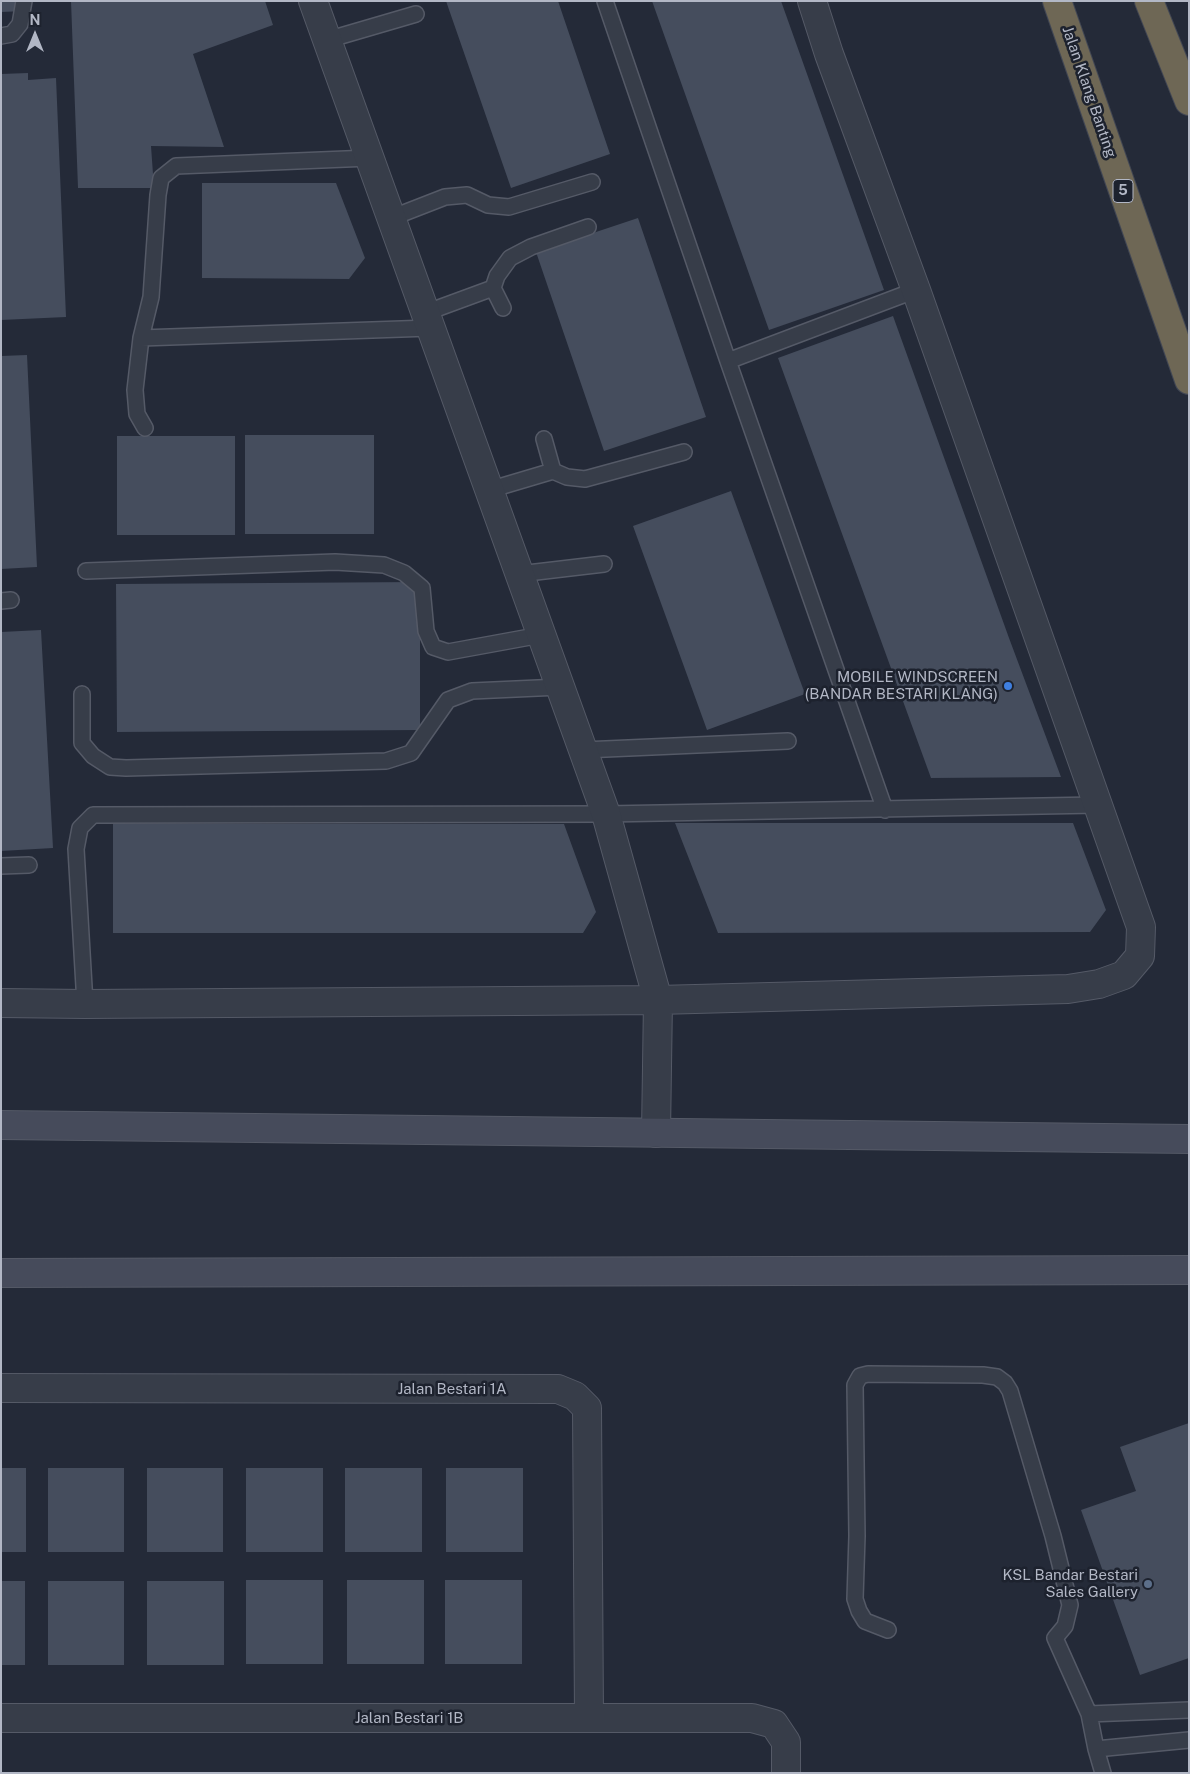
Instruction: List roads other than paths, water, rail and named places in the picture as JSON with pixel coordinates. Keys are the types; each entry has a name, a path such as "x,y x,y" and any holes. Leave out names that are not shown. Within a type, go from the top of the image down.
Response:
{"highway":[{"name":"Jalan Klang Banting","path":"1057,1 1189,380"},
{"path":"1150,1 1188,100"}],"street":[{"path":"313,1 606,814 658,1000 656,1133"},
{"path":"1,1003 658,1000 1068,989 1099,984 1124,975 1140,956 1141,927 916,290 829,54 812,1"},
{"path":"1,1125 1189,1139"},
{"path":"1,1273 1189,1270"},
{"name":"Jalan Bestari 1A","path":"1,1388 558,1389 575,1396 587,1408 589,1718"},
{"name":"Jalan Bestari 1B","path":"1,1718 752,1718 774,1724 786,1742 786,1768"}],"lane":[{"path":"1,36 12,34 20,24 24,1"},
{"path":"605,1 728,361 885,810"},
{"path":"327,40 416,14"},
{"path":"145,428 137,414 135,390 141,338 151,297 161,178 176,166 370,158"},
{"path":"391,218 445,196 467,195 488,205 509,207 592,182"},
{"path":"503,308 493,288 497,276 510,258 531,247 588,227"},
{"path":"141,338 428,320 493,288"},
{"path":"728,361 916,290"},
{"path":"544,439 553,471"},
{"path":"489,490 553,471 567,478 585,479 684,452"},
{"path":"86,572 335,562 384,565 404,573 422,588 426,631 433,647 448,652 541,634"},
{"path":"519,574 604,564"},
{"path":"82,694 82,743 92,756 110,767 126,768 386,761 411,753 448,700 472,691 560,688"},
{"path":"583,750 788,741"},
{"path":"85,1004 76,849 80,828 92,815 606,814 885,810 1097,804"},
{"path":"1,866 29,865"},
{"path":"888,1630 865,1621 859,1611 856,1600 855,1385 860,1376 868,1374 983,1375 997,1377 1005,1383 1010,1391 1053,1536 1070,1604 1065,1626 1055,1638 1089,1714 1103,1773"},
{"path":"1089,1714 1189,1710"},
{"path":"1096,1749 1189,1740"}],"place":[{"name":"MOBILE WINDSCREEN (BANDAR BESTARI KLANG)","path":"1008,686"},
{"name":"KSL Bandar Bestari Sales Gallery","path":"1148,1584"}]}
